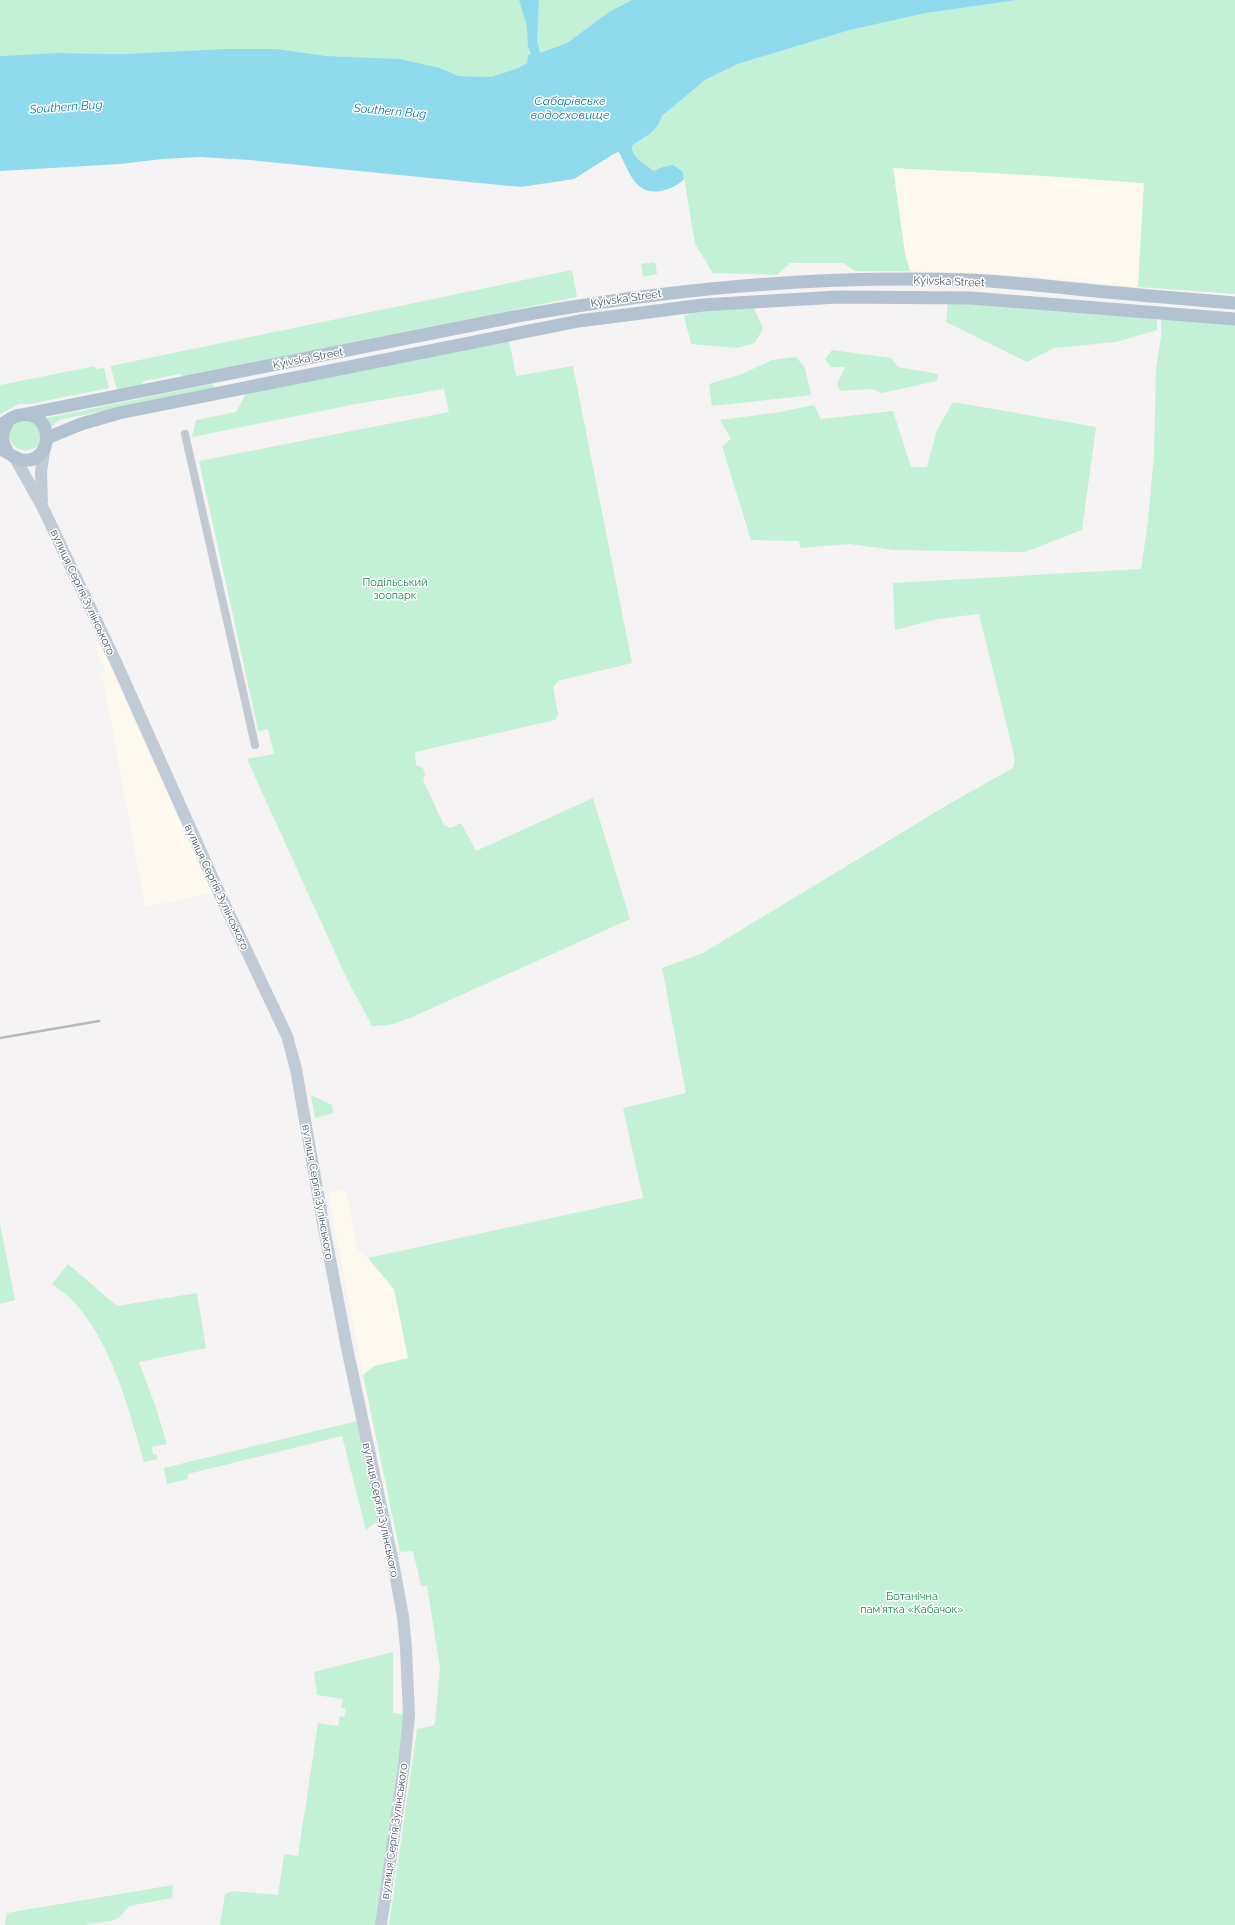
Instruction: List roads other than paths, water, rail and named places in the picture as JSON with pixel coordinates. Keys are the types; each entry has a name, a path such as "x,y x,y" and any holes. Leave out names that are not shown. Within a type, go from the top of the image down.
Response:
{"main road":[{"name":"Kyivska Street","path":"26,414 585,304 730,286 837,280 971,280 1235,303"},
{"path":"837,280 837,297"},
{"path":"730,286 731,302"},
{"name":"Kyivska Street","path":"46,442 81,424 105,416 222,392 579,321 656,310 731,302 837,297 971,298 1235,319"},
{"path":"218,376 222,392"},
{"path":"26,414 35,417 42,422 46,430 46,442 40,454 33,458 24,460 8,453 3,445 2,436 5,422 17,416 26,414"}],"street":[{"path":"185,434 255,745"},
{"path":"42,506 40,489 41,472 46,442"},
{"name":"вулиця Сергія Зулінського","path":"8,453 42,506 113,656 222,901 287,1036 296,1069 347,1348 393,1562 403,1617 409,1692 407,1736 381,1925"}],"water":[{"name":"Сабарівське водосховище","path":"519,0 539,0 537,40 540,53 567,43 609,12 632,0 1017,0 926,13 850,30 738,64 705,80 662,116 660,122 654,130 632,146 634,154 654,171 662,167 673,165 683,172 684,179 673,187 660,191 651,191 638,185 629,173 619,152 615,153 574,179 521,187 250,160 200,157 162,159 120,164 0,171 0,56 58,53 122,54 223,49 277,49 327,56 401,59 440,68 459,76 491,77 518,68 527,63 528,55 531,54 528,47 527,26"}],"railway":[{"path":"0,1038 99,1021"}],"water label":[{"name":"Southern Bug","path":"66,107"},
{"name":"Southern Bug","path":"390,111"}],"park label":[{"name":"Подільський зоопарк","path":"395,588"},
{"name":"Ботанічна пам'ятка «Кабачок»","path":"912,1602"}]}
